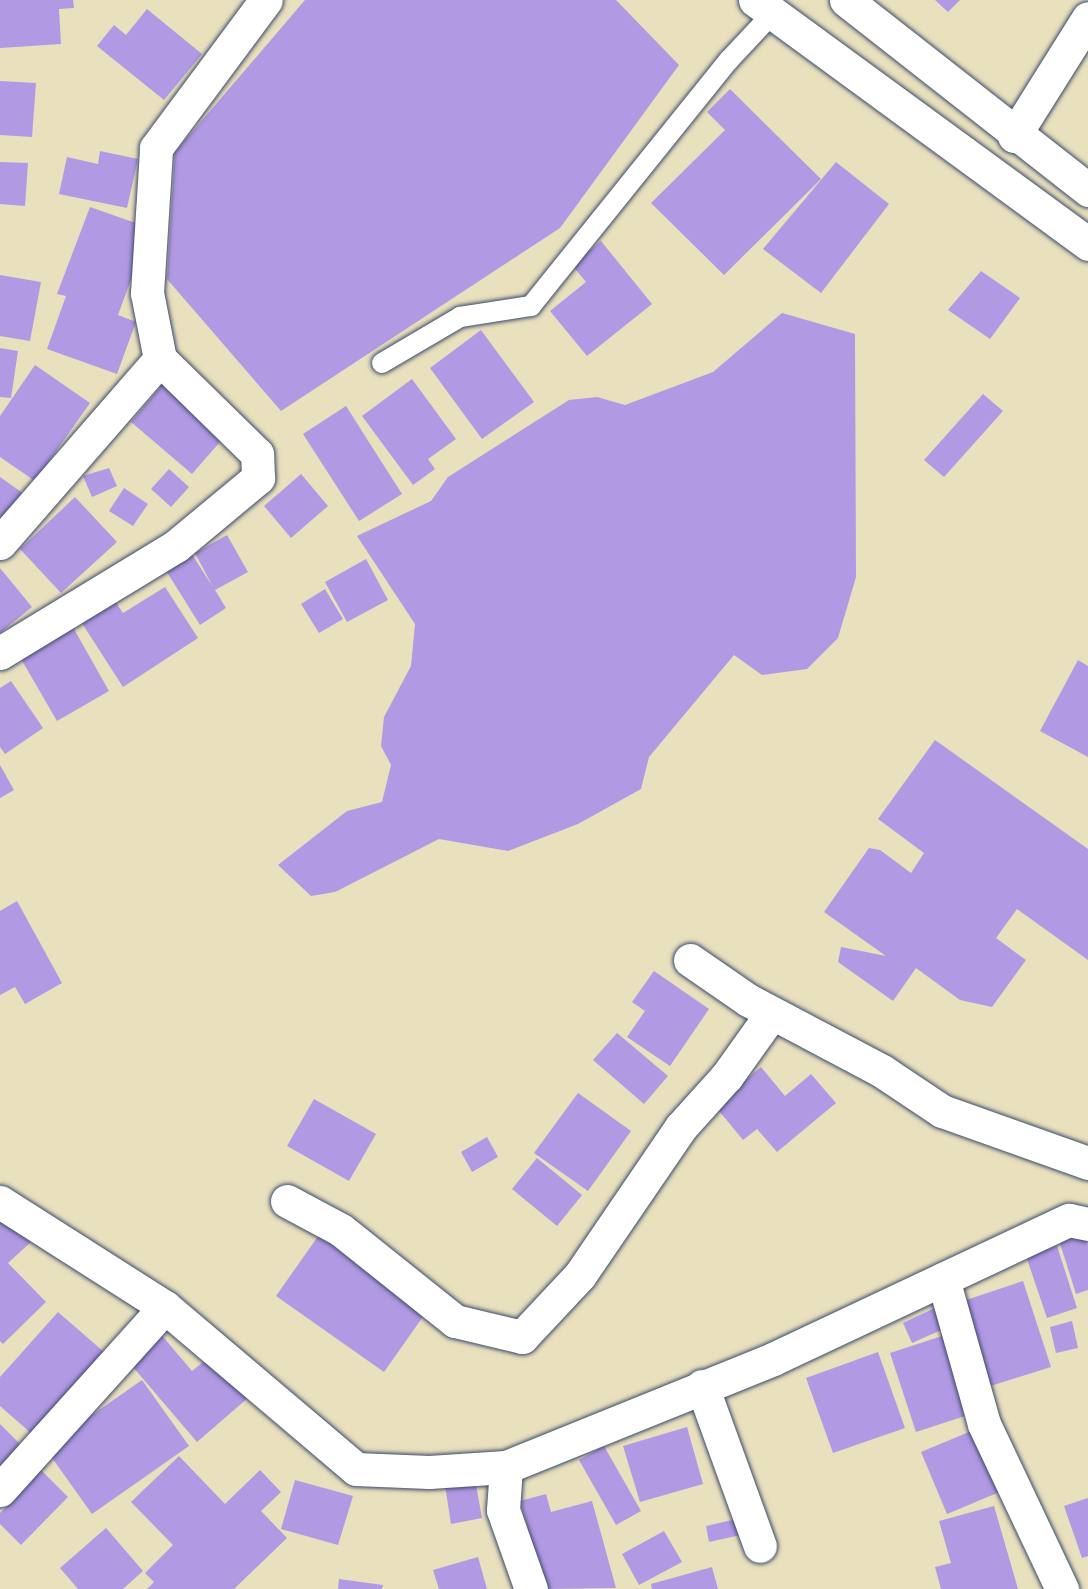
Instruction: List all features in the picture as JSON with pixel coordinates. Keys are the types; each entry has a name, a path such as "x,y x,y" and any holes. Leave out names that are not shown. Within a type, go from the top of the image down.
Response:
{"street":[{"path":"0,653 176,546 258,478 257,454 160,359 147,293 156,148 266,0"},
{"path":"846,0 1014,136 1088,190"},
{"path":"763,7 1088,244"},
{"path":"1014,136 1088,18"},
{"path":"0,543 160,359"},
{"path":"690,960 772,1013 882,1071 942,1111 1088,1163"},
{"path":"286,1201 340,1230 455,1321 522,1337 580,1275 681,1127 727,1076 772,1013"},
{"path":"0,1202 165,1307 356,1469 429,1472 506,1467 772,1359 1069,1220 1088,1224"},
{"path":"942,1280 984,1424 1062,1589"},
{"path":"0,1490 165,1307"},
{"path":"702,1386 760,1546"},
{"path":"506,1467 503,1510 531,1589"}],"lane":[{"path":"382,363 460,317 531,306 729,60 763,7"}],"building":[{"path":"0,0 73,0 74,8 59,9 61,44 0,48"},
{"path":"305,0 616,0 679,65 560,228 281,411 167,279 175,152"},
{"path":"935,0 960,0 948,12"},
{"path":"147,9 202,54 164,100 97,46 114,25 126,35"},
{"path":"0,81 36,83 32,137 0,135"},
{"path":"730,89 821,179 724,275 651,203 725,130 707,112"},
{"path":"100,151 138,159 127,208 59,194 67,157 98,164"},
{"path":"0,162 28,163 25,206 0,204"},
{"path":"836,162 889,204 821,293 763,249"},
{"path":"90,207 150,228 118,315 136,322 117,374 47,349 66,296 57,294"},
{"path":"601,241 652,304 587,356 550,311 586,282 572,265"},
{"path":"981,271 1020,298 990,339 948,310"},
{"path":"0,275 41,282 30,341 0,336"},
{"path":"782,313 855,334 856,577 838,638 807,669 762,675 734,655 649,757 641,789 578,824 508,851 439,839 335,892 311,896 278,865 347,811 382,802 391,765 381,746 384,717 411,666 415,624 357,536 431,501 448,477 569,400 597,397 625,405 713,372"},
{"path":"481,330 534,402 482,439 430,368"},
{"path":"0,348 18,351 11,398 0,397"},
{"path":"35,365 90,403 35,481 0,457 0,416"},
{"path":"412,379 456,439 428,459 435,469 413,485 362,416"},
{"path":"164,383 226,435 192,474 131,422"},
{"path":"983,394 1003,411 944,477 924,460"},
{"path":"346,406 402,494 359,521 303,434"},
{"path":"109,468 117,486 92,497 83,476"},
{"path":"169,469 189,487 171,507 151,489"},
{"path":"301,474 328,506 291,538 264,506"},
{"path":"0,477 24,494 0,527"},
{"path":"124,488 148,504 133,526 109,511"},
{"path":"75,497 117,542 61,593 20,549"},
{"path":"227,535 248,572 215,590 226,608 200,625 165,569 191,553 213,587 195,553"},
{"path":"366,559 388,600 347,622 325,582"},
{"path":"0,568 32,607 0,633"},
{"path":"165,587 198,638 123,687 78,617 111,595 123,613"},
{"path":"325,589 343,619 319,633 301,604"},
{"path":"70,622 109,691 57,721 17,652"},
{"path":"1078,660 1088,666 1088,757 1040,731"},
{"path":"11,681 43,728 5,754 0,747 0,688"},
{"path":"935,740 1088,849 1088,960 1017,909 996,938 1026,960 992,1007 960,1000 916,968 893,1001 838,962 841,947 886,956 824,912 869,848 880,850 911,873 924,853 878,819"},
{"path":"0,765 14,790 0,798"},
{"path":"17,901 62,983 25,1004 15,987 0,995 0,911"},
{"path":"654,971 709,1009 670,1066 627,1037 645,1011 632,1002"},
{"path":"617,1033 668,1076 644,1104 593,1060"},
{"path":"761,1067 785,1096 811,1074 836,1103 777,1152 757,1129 743,1140 715,1106"},
{"path":"578,1093 631,1131 588,1191 534,1153"},
{"path":"314,1099 376,1134 349,1181 287,1146"},
{"path":"487,1137 498,1157 472,1172 461,1152"},
{"path":"537,1158 582,1195 557,1226 512,1189"},
{"path":"4,1213 31,1242 8,1263 46,1302 3,1344 0,1341 0,1217"},
{"path":"326,1225 434,1301 384,1372 276,1296"},
{"path":"1082,1227 1088,1246 1088,1290 1076,1294 1057,1234"},
{"path":"1057,1246 1077,1308 1047,1318 1026,1256"},
{"path":"1023,1281 1051,1367 981,1389 954,1304"},
{"path":"939,1306 948,1327 912,1343 903,1323"},
{"path":"58,1312 104,1352 32,1434 0,1406 0,1377"},
{"path":"1072,1321 1078,1348 1056,1353 1050,1327"},
{"path":"159,1332 192,1371 213,1354 249,1397 197,1442 127,1360"},
{"path":"945,1335 971,1414 916,1432 890,1353"},
{"path":"878,1352 905,1428 833,1453 806,1378"},
{"path":"142,1380 189,1446 92,1514 45,1448"},
{"path":"0,1424 24,1448 0,1467"},
{"path":"687,1427 703,1484 640,1502 623,1446"},
{"path":"976,1429 1002,1491 947,1514 921,1452"},
{"path":"604,1446 641,1511 616,1525 579,1460"},
{"path":"179,1456 225,1504 260,1470 281,1492 261,1511 287,1538 234,1589 147,1589 154,1582 145,1573 173,1545 131,1502"},
{"path":"32,1461 68,1497 21,1545 0,1524 0,1513 19,1494 9,1484"},
{"path":"474,1474 482,1518 451,1524 444,1479"},
{"path":"295,1480 353,1496 338,1545 281,1529"},
{"path":"546,1494 551,1512 592,1501 616,1588 545,1589 520,1501"},
{"path":"1088,1498 1088,1556 1082,1558 1064,1506"},
{"path":"994,1506 1018,1589 941,1589 935,1567 951,1563 939,1521"},
{"path":"741,1518 745,1534 709,1542 706,1526"},
{"path":"106,1528 143,1571 123,1589 78,1589 60,1568"},
{"path":"664,1531 682,1562 639,1585 622,1554"},
{"path":"478,1557 487,1589 439,1589 433,1570"},
{"path":"712,1567 718,1589 652,1589 651,1584"},
{"path":"339,1579 383,1585 382,1589 338,1589"}]}
